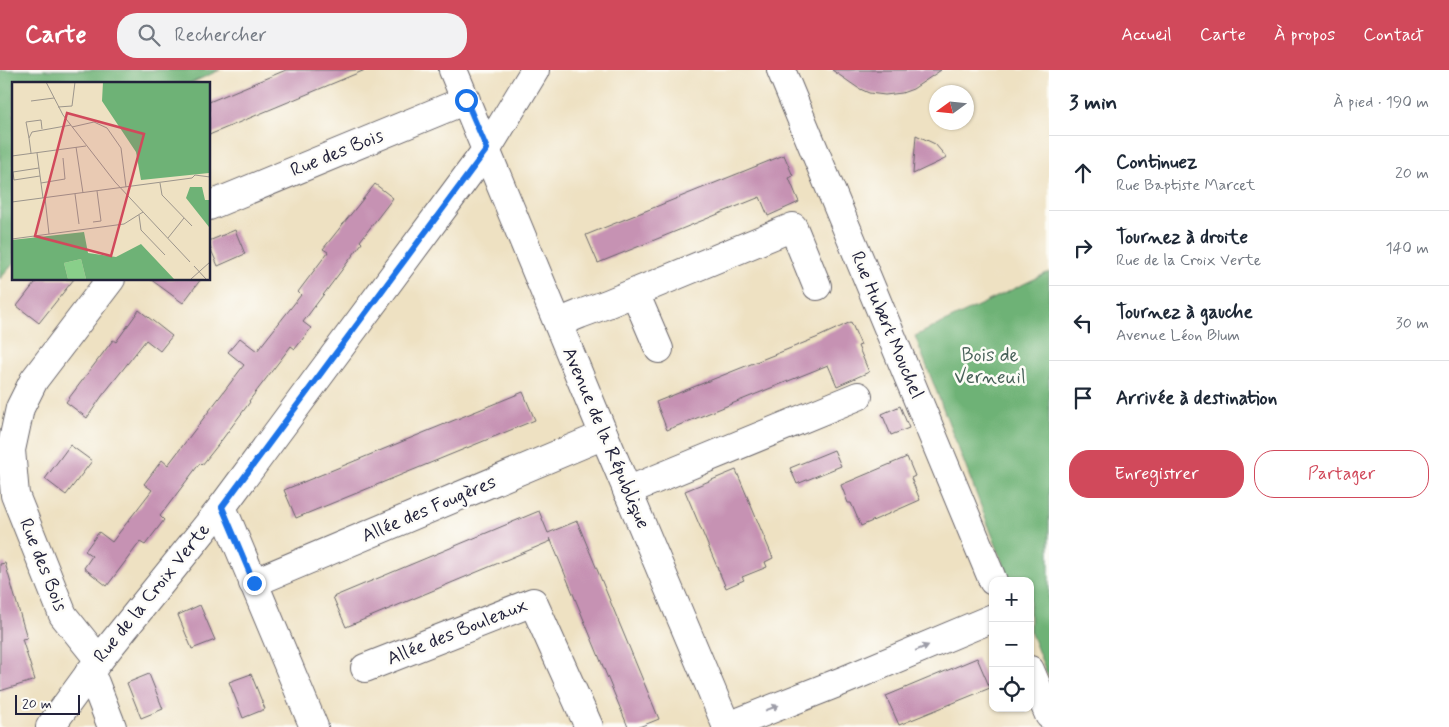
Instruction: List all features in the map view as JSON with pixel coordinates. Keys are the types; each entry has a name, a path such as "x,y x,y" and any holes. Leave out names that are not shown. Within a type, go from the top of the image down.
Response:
{"street":[{"name":"Avenue de la République","path":"453,70 726,727"},
{"name":"Rue de la Croix Verte","path":"50,727 94,667 222,507 487,149 535,70"},
{"name":"Rue Hubert Mouchel","path":"781,70 991,577"},
{"name":"Rue des Bois","path":"210,206 466,100"},
{"path":"558,323 793,227 817,286"},
{"name":"Rue des Bois","path":"110,280 34,380 20,408 11,450 15,495 63,615 94,667 95,683 112,727"},
{"path":"635,293 660,349"},
{"path":"627,491 858,396"},
{"name":"Allée des Fougères","path":"254,583 604,435"},
{"path":"222,507 314,727"},
{"name":"Allée des Bouleaux","path":"365,668 533,602 589,727"},
{"path":"726,727 846,680 989,620"},
{"path":"1034,679 1049,715"}],"green space":[{"path":"0,70 220,70 193,82 12,82 12,265 0,279"},
{"name":"Bois de Verneuil","path":"1049,272 1049,679 1034,641 1034,577 1008,577 915,336"}],"building":[{"path":"286,70 365,70 210,135 210,102"},
{"path":"832,70 941,70 913,89 902,93 885,95 869,93 858,88"},
{"path":"916,135 935,144 947,158 913,174"},
{"path":"784,155 793,176 789,178 799,202 768,216 760,197 598,263 586,235"},
{"path":"375,184 393,198 303,322 311,328 295,349 291,346 218,445 202,465 200,463 160,516 164,520 145,545 140,542 107,586 84,568 92,556 85,551 99,532 112,542 152,490 144,484 162,460 168,465 244,365 228,352 240,338 257,351 301,295 298,292 328,252 323,249"},
{"path":"235,230 245,254 218,266 210,247 210,241"},
{"path":"37,280 73,280 39,323 17,306"},
{"path":"151,280 200,280 183,303"},
{"path":"139,310 172,336 160,351 146,340 87,418 66,402 113,340 116,342"},
{"path":"851,322 861,345 858,346 869,372 837,386 828,365 667,430 656,402 816,338"},
{"path":"523,392 535,420 296,518 284,490"},
{"path":"900,406 909,428 891,435 882,414"},
{"path":"70,445 92,461 66,495 45,479"},
{"path":"834,450 841,466 797,484 790,468"},
{"path":"907,457 915,476 911,478 920,500 861,526 851,503 848,503 841,485"},
{"path":"736,470 773,558 765,562 767,567 742,577 744,580 726,588 685,491"},
{"path":"539,511 548,533 577,521 659,719 639,727 628,727 550,538 551,541 346,627 333,597"},
{"path":"5,563 27,638 22,639 35,680 0,691 0,564"},
{"path":"200,605 215,640 192,649 178,615"},
{"path":"977,658 989,686 989,688 899,725 886,696"},
{"path":"149,674 163,709 141,718 127,683"},
{"path":"251,674 265,709 243,718 229,682"}],"route":[{"path":"254,583 222,507 487,149 466,100"}]}
